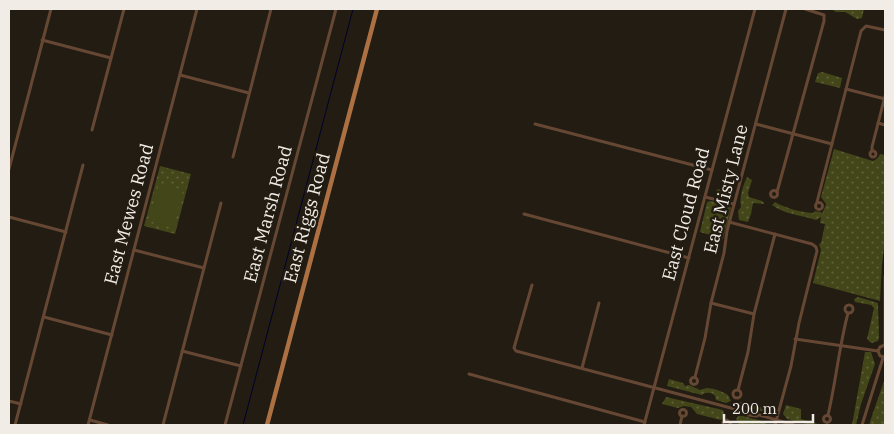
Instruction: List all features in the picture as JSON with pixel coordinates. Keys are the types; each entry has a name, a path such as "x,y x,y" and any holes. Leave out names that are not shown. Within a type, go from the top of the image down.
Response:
{"main road":[{"name":"East Riggs Road","path":"267,425 377,9"}],"street":[{"path":"9,169 51,9"},
{"path":"92,130 124,9"},
{"name":"East Mewes Road","path":"88,425 197,9"},
{"path":"233,157 271,9"},
{"name":"East Marsh Road","path":"226,425 336,9"},
{"name":"East Cloud Road","path":"645,423 755,9"},
{"name":"East Misty Lane","path":"695,377 734,204 786,9"},
{"path":"777,192 824,21 824,15 805,9"},
{"path":"817,202 861,31 866,26 885,30"},
{"path":"42,40 111,58"},
{"path":"180,75 250,93"},
{"path":"846,89 885,98 872,150"},
{"path":"878,123 885,126"},
{"path":"535,124 712,170"},
{"path":"756,124 832,144"},
{"path":"16,425 83,164"},
{"path":"705,197 734,204"},
{"path":"163,425 221,203"},
{"path":"524,214 689,258"},
{"path":"9,217 66,232"},
{"path":"730,222 816,247 817,252 776,423"},
{"path":"738,390 748,352 754,314 775,234"},
{"path":"134,250 204,268"},
{"path":"878,351 880,347 885,345 885,276"},
{"path":"532,285 514,348 516,351 746,412 776,423 794,425"},
{"path":"582,368 599,302"},
{"path":"711,303 754,314"},
{"path":"828,415 840,345 848,313"},
{"path":"44,317 112,335"},
{"path":"795,339 878,351"},
{"path":"182,350 242,366"},
{"path":"862,425 884,357 880,356 878,351"},
{"path":"469,374 645,423"},
{"path":"9,401 21,404"},
{"path":"680,425 682,416"},
{"path":"90,420 108,425"},
{"path":"723,425 723,422 727,420 730,422 730,425"}],"green space":[{"path":"831,9 864,9 862,18 857,19 845,12 836,12"},
{"path":"822,72 842,78 840,88 815,82 818,73"},
{"path":"834,149 873,161 880,154 885,155 885,240 880,301 813,283 821,250 819,244 821,243 825,224 820,223 821,217 816,220 787,212 772,205 775,202 798,211 813,213 815,211 822,214 826,204 821,197"},
{"path":"160,166 191,174 175,234 144,226"},
{"path":"747,177 752,180 748,193 749,197 764,203 753,203 748,222 739,220 738,211 741,207 742,192"},
{"path":"159,183 183,190 173,228 149,221"},
{"path":"718,189 731,192 732,195 727,199 715,196"},
{"path":"707,202 729,205 731,208 723,239 700,232"},
{"path":"858,297 878,303 878,341 872,343 867,339 874,308 871,305 855,302 854,299"},
{"path":"865,352 871,352 875,364 856,425 852,425"},
{"path":"885,378 885,425 869,425 873,413"},
{"path":"669,379 700,390 707,388 718,390 728,395 731,401 726,403 716,400 715,396 710,393 702,395 667,386"},
{"path":"666,397 723,410 725,417 721,420 697,414 691,407 684,406 678,408 662,404"},
{"path":"740,402 772,410 773,414 735,405"},
{"path":"786,405 801,409 801,419 821,425 811,425 787,419 783,414"},
{"path":"739,415 766,422 766,425 739,425 736,419"}],"waterway":[{"path":"243,425 353,9"}]}
